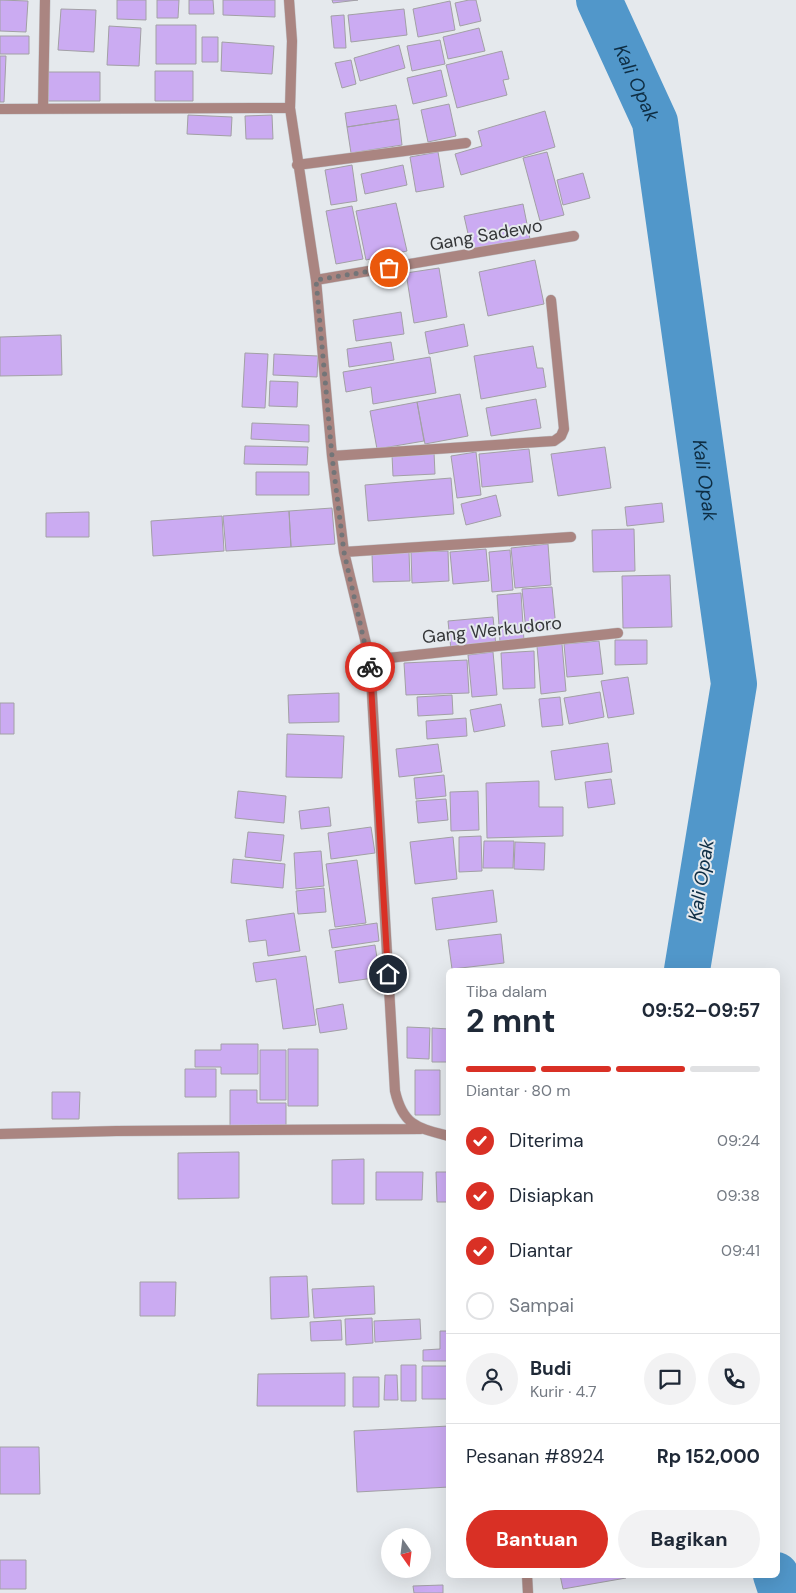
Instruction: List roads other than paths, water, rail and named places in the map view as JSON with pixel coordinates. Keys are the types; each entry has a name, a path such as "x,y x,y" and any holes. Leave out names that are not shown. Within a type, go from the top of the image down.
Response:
{"street":[{"path":"42,109 45,0"},
{"path":"289,0 292,41 290,108 297,165 316,280 332,456 344,552 370,660 394,1091 398,1107 408,1120 421,1129"},
{"path":"0,109 290,108"},
{"path":"297,165 466,143"},
{"name":"Gang Sadewo","path":"316,280 574,236"},
{"path":"332,456 554,441 561,436 564,429 551,300"},
{"path":"344,552 570,537"},
{"name":"Gang Werkudoro","path":"370,660 618,633"},
{"path":"0,1134 126,1130 421,1129 446,1135"},
{"path":"527,1578 528,1593"}],"waterway":[{"name":"Kali Opak","path":"599,0 655,122 734,684 687,968"},
{"name":"Kali Opak","path":"777,1578 782,1593"}]}
